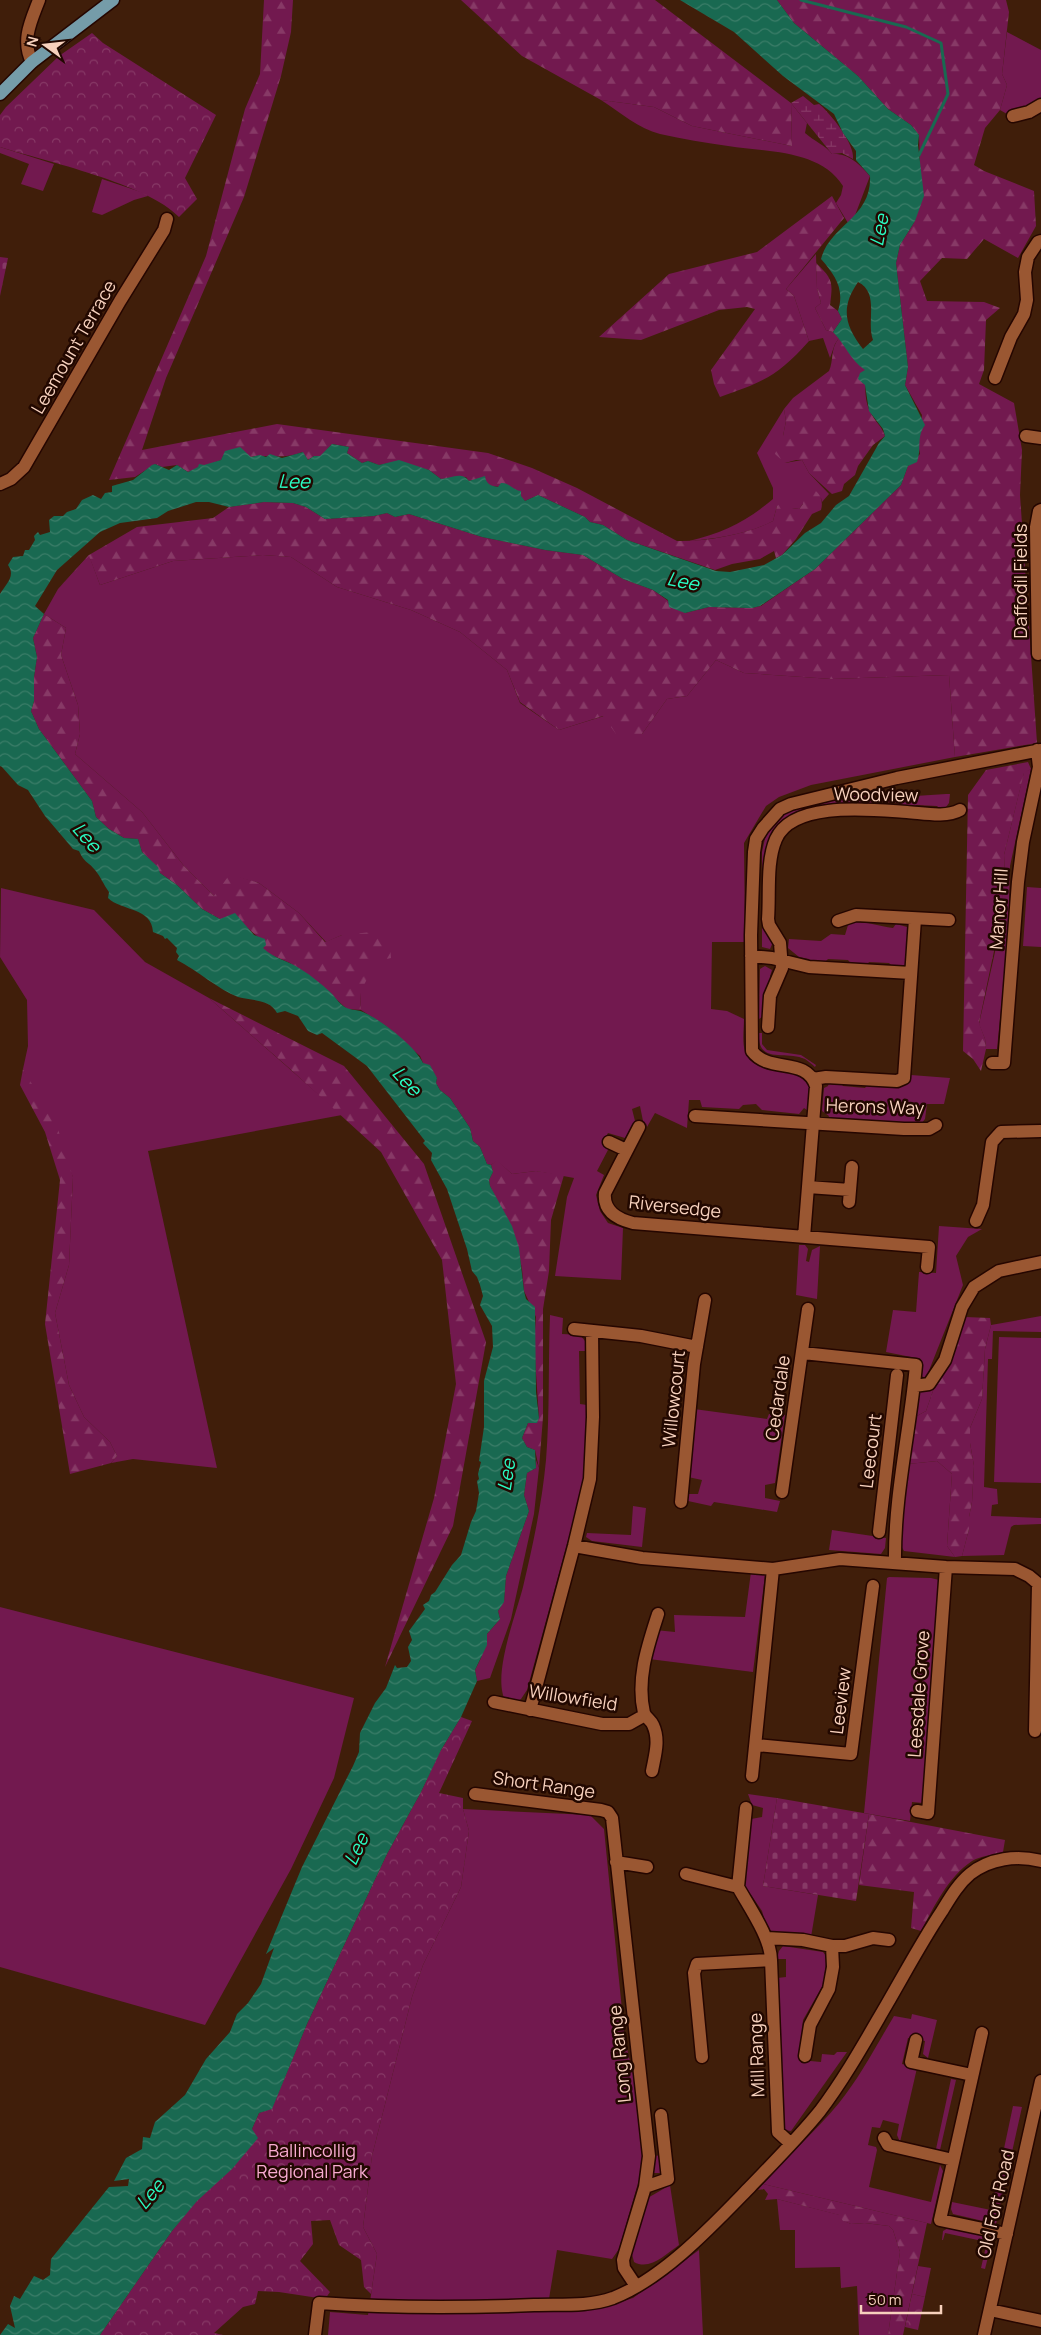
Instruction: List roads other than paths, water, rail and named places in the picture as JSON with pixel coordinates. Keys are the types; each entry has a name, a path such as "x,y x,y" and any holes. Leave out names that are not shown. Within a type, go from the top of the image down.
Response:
{"main road":[{"path":"0,94 32,62 114,0"}],"street":[{"path":"32,62 28,54 27,38 29,26 39,0"},
{"path":"1013,116 1030,112 1041,106"},
{"name":"Leemount Terrace","path":"0,484 11,479 29,458 120,301 164,230 167,219"},
{"path":"995,378 1011,337 1024,314 1027,300 1025,272 1028,257 1038,242 1041,242"},
{"path":"1026,436 1041,438"},
{"name":"Daffodil Fields","path":"1038,654 1036,527 1039,511 1041,510"},
{"path":"804,1236 816,1086 813,1079 802,1068 770,1064 757,1058 752,1051 751,956 756,839 780,809 803,800 897,778 1039,750"},
{"name":"Manor Hill","path":"992,1062 1004,1063 1018,882 1023,842 1039,767 1039,750"},
{"name":"Woodview","path":"781,960 780,942 769,925 769,898 774,844 787,825 803,818 835,810 876,809 946,814 960,810"},
{"path":"838,921 856,915 949,920"},
{"path":"813,1079 826,1077 897,1082 904,1078 915,919"},
{"path":"751,956 781,960 809,967 911,973"},
{"path":"768,1028 770,996 779,978 781,960"},
{"path":"695,1116 812,1122"},
{"name":"Herons Way","path":"812,1122 916,1129 929,1129 936,1125"},
{"name":"Riversedge","path":"639,1127 607,1188 606,1204 613,1216 632,1223 929,1247 927,1266"},
{"path":"976,1221 983,1205 992,1142 1001,1132 1041,1131"},
{"path":"609,1142 626,1150"},
{"path":"808,1187 850,1196 852,1167"},
{"path":"914,1386 929,1384 945,1360 962,1307 974,1286 999,1271 1041,1262"},
{"name":"Willowcourt","path":"681,1502 697,1347 705,1300"},
{"name":"Cedardale","path":"782,1492 808,1309"},
{"path":"574,1329 641,1336 697,1347"},
{"path":"530,1710 590,1479 592,1456 592,1331"},
{"path":"803,1353 916,1365 902,1459 894,1536 895,1562"},
{"name":"Leecourt","path":"879,1532 897,1375"},
{"path":"888,1457 902,1459"},
{"path":"574,1546 642,1558 773,1569 840,1560 895,1562 946,1567 1015,1569 1029,1576 1039,1585 1039,1692 1035,1731"},
{"name":"Leesdale Grove","path":"917,1811 928,1813 946,1567"},
{"path":"752,1776 773,1569"},
{"name":"Leeview","path":"756,1745 851,1754 873,1586"},
{"path":"652,1771 658,1740 653,1724 645,1715 642,1694 644,1655 658,1614"},
{"name":"Willowfield","path":"494,1702 602,1724 629,1724 645,1715"},
{"name":"Short Range","path":"475,1794 608,1812"},
{"path":"686,1874 738,1887 746,1808"},
{"name":"Long Range","path":"608,1812 612,1818 649,2156 645,2187 623,2260 624,2268 636,2286"},
{"path":"315,2335 319,2303 380,2307 490,2307 593,2303 613,2298 636,2286 685,2251 733,2204 820,2111 850,2066 929,1931 961,1883 978,1869 996,1861 1019,1858 1041,1861"},
{"path":"616,1862 647,1867"},
{"name":"Mill Range","path":"738,1887 767,1938 771,1949 778,2132 790,2143"},
{"path":"767,1938 803,1940 832,1946 845,1946 873,1938 889,1940"},
{"path":"805,2056 810,2024 832,1980 832,1946"},
{"path":"702,2057 694,1973 697,1964 771,1960"},
{"path":"982,2033 940,2220 1007,2234"},
{"path":"916,2040 911,2062 972,2075"},
{"name":"Old Fort Road","path":"984,2335 1007,2234 1036,2125 1041,2081"},
{"path":"645,2187 668,2179 661,2115"},
{"path":"884,2138 888,2145 953,2160"},
{"path":"990,2310 1041,2321"}],"water":[{"name":"Lee","path":"680,0 777,0 794,23 858,76 888,109 911,125 919,135 918,145 924,196 915,221 900,245 896,263 908,367 905,385 925,425 921,434 917,462 908,466 901,485 815,569 760,606 752,608 709,607 685,613 669,607 668,600 653,590 623,579 583,555 545,550 482,537 409,514 395,517 387,513 374,516 325,519 306,507 293,503 264,502 229,507 209,502 196,502 168,511 157,518 120,523 100,532 57,570 35,606 44,614 33,638 37,657 34,677 34,701 31,711 39,729 92,801 96,817 109,829 124,838 138,839 142,852 158,867 160,873 177,885 202,909 220,919 235,913 254,935 265,939 266,945 263,948 267,952 309,975 345,1007 370,1016 397,1034 413,1049 423,1063 430,1065 437,1078 436,1083 440,1090 450,1098 470,1128 473,1141 480,1147 487,1164 491,1165 493,1172 489,1180 490,1186 512,1226 519,1248 526,1299 535,1307 536,1392 539,1418 537,1423 528,1423 522,1438 527,1447 535,1450 536,1468 527,1473 524,1495 529,1511 506,1576 504,1602 498,1611 500,1619 487,1634 487,1645 475,1670 477,1681 461,1717 441,1750 421,1792 387,1854 307,2024 272,2109 259,2113 252,2129 258,2138 232,2169 197,2201 172,2231 100,2335 0,2335 8,2324 15,2328 10,2306 14,2296 20,2299 34,2276 43,2280 50,2275 51,2259 109,2187 128,2186 129,2179 114,2181 126,2158 142,2149 143,2137 150,2138 155,2122 185,2095 206,2059 230,2032 237,2014 248,2003 261,1984 274,1948 266,1954 302,1867 359,1752 360,1733 375,1703 386,1688 395,1665 397,1668 407,1667 411,1661 408,1647 412,1640 409,1631 425,1609 423,1605 429,1601 431,1595 461,1555 476,1511 479,1493 477,1481 479,1479 478,1474 481,1462 479,1461 484,1427 484,1381 493,1347 492,1326 480,1305 483,1296 480,1285 472,1271 467,1249 447,1189 431,1160 432,1153 423,1143 425,1141 367,1066 322,1033 317,1035 308,1031 298,1016 285,1011 277,1013 270,1005 231,994 177,960 179,956 176,952 177,948 167,938 165,939 163,936 153,932 147,918 135,910 120,905 108,898 109,892 95,870 79,851 73,849 45,816 28,790 18,785 0,766 0,594 11,576 8,565 13,557 23,556 25,550 29,550 35,540 34,536 38,532 40,535 50,532 49,520 54,516 63,516 67,512 76,509 82,500 93,495 101,499 105,493 112,492 112,486 133,480 152,465 155,464 169,470 177,465 188,472 198,467 199,464 204,465 221,460 225,451 240,447 251,457 260,455 266,457 270,454 282,458 303,452 308,460 314,456 320,456 332,444 349,447 347,453 362,463 368,461 379,465 399,460 429,470 441,479 463,476 469,481 485,476 486,481 491,485 498,487 501,483 504,483 521,491 521,496 525,501 538,495 585,517 590,522 603,525 627,540 716,571 730,572 764,565 782,555 805,533 821,523 836,505 849,496 879,443 885,436 883,429 869,411 865,385 858,379 860,373 865,370 851,357 833,332 842,319 838,311 840,303 839,289 831,271 821,259 826,247 858,212 864,202 869,190 870,176 856,160 856,151 843,133 834,114 783,76 734,32","holes":["858,282 865,287 871,300 871,333 873,340 863,349 849,325 847,309 852,291"]}],"waterway":[{"path":"801,0 906,27 941,43 948,94 919,155"}],"park label":[{"name":"Ballincollig Regional Park","path":"312,2161"}]}
